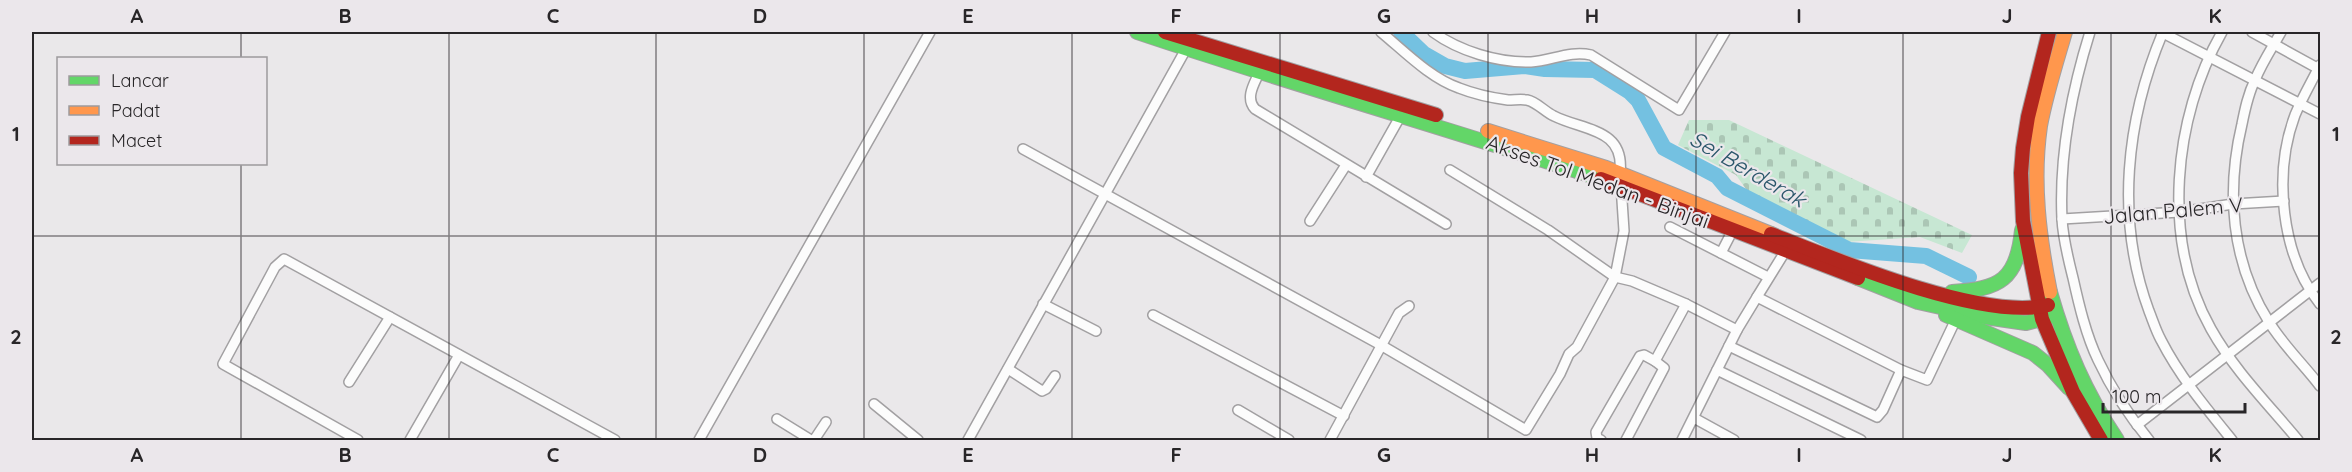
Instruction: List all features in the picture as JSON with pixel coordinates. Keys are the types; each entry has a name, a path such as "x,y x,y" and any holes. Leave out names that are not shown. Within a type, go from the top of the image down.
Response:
{"main road":[{"name":"Akses Tol Medan - Binjai","path":"1137,32 1190,40 1259,73 1330,89 1621,179 1736,225 1935,292 2040,314"},
{"name":"Akses Tol Medan - Binjai","path":"1165,32 1401,115 1621,179"},
{"path":"2049,32 2030,108 2023,148 2021,173 2023,221 2040,314 2073,392 2102,441"},
{"path":"2066,32 2040,129 2037,214 2055,309 2075,368 2117,441"},
{"path":"1935,292 1972,291 1994,283 2007,275 2015,266 2019,255 2023,221"},
{"name":"Akses Tol Medan - Binjai","path":"1736,225 1786,250 1918,302 2026,323 2040,314 2055,309"},
{"path":"1918,302 2033,353 2048,365 2073,392"}],"street":[{"path":"699,441 930,32"},
{"path":"1023,149 1382,346 1526,430 1560,374 1569,354 1577,347 1615,277 1624,231 1619,154 1608,137 1557,117 1534,102 1525,99 1497,98 1452,85 1425,68 1381,32"},
{"path":"1433,32 1467,50 1499,58 1530,62 1581,53 1591,55 1676,109 1681,109 1725,32"},
{"path":"2090,32 2076,79 2066,129 2062,219 2065,244 2080,307 2097,360 2149,441"},
{"path":"2232,441 2187,386 2160,339 2134,262 2127,214 2127,180 2136,118 2162,32 2320,114"},
{"path":"2222,32 2208,56 2187,122 2179,175 2180,212 2190,280 2210,328 2228,355 2298,441"},
{"path":"2252,32 2320,67 2295,116 2284,173 2284,201 2292,249 2302,278 2320,304"},
{"path":"2281,32 2248,97 2236,146 2233,204 2237,246 2243,268 2269,323 2320,386"},
{"path":"970,440 1190,40"},
{"path":"1259,73 1250,98 1251,105 1446,224"},
{"path":"1366,177 1401,115"},
{"path":"1310,221 1346,165"},
{"path":"1450,170 1548,230 1615,277 1632,281 1686,304 1737,330"},
{"name":"Jalan Palem V","path":"2062,219 2180,212 2233,204 2284,201"},
{"path":"1721,253 1736,225"},
{"path":"1670,227 1768,277"},
{"path":"1682,441 1737,330 1786,250"},
{"path":"358,441 223,364 275,267 284,259 615,441"},
{"path":"2137,425 2320,283"},
{"path":"1757,297 1901,370 1927,380 1956,319"},
{"path":"1043,304 1096,331"},
{"path":"1655,361 1686,304"},
{"path":"1330,441 1399,313 1410,306"},
{"path":"1153,315 1344,416"},
{"path":"349,382 390,317"},
{"path":"1729,346 1876,417 1883,410 1901,370"},
{"path":"410,441 459,355"},
{"path":"1601,441 1597,438 1596,432 1640,356 1644,355 1664,368 1626,441"},
{"path":"1008,369 1042,391 1055,376"},
{"path":"1718,370 1861,441"},
{"path":"874,404 918,441"},
{"path":"1238,410 1289,441"},
{"path":"1694,418 1734,441"},
{"path":"777,419 813,441 826,422"}],"green space":[{"path":"1689,120 1729,120 1972,235 1962,253 1920,237 1846,242 1748,192 1736,175 1678,145"}],"waterway":[{"name":"Sei Berderak","path":"1401,32 1424,54 1445,66 1465,71 1524,66 1545,69 1595,70 1630,92 1638,100 1664,148 1717,176 1727,188 1849,250 1926,256 1969,277"}],"traffic: fast":[{"path":"1137,32 1601,179"},
{"path":"1952,292 1982,288 2003,279 2016,260 2022,230"},
{"path":"1858,278 1918,302 1985,317 2026,323 2052,316"},
{"path":"2050,292 2078,369 2095,404 2117,440"},
{"path":"1946,315 2033,353 2048,365 2069,388"}],"traffic: slow":[{"path":"2050,292 2038,209 2038,147 2045,102 2065,32"},
{"path":"1488,131 1606,168 1771,234"}],"traffic: jam":[{"path":"1165,32 1436,115"},
{"path":"2049,32 2028,117 2023,148 2021,173 2023,221 2042,319 2073,392 2101,440"},
{"path":"1601,179 1858,278"},
{"path":"1771,234 1869,272 1949,297 1987,305 2020,308 2048,305"}]}
